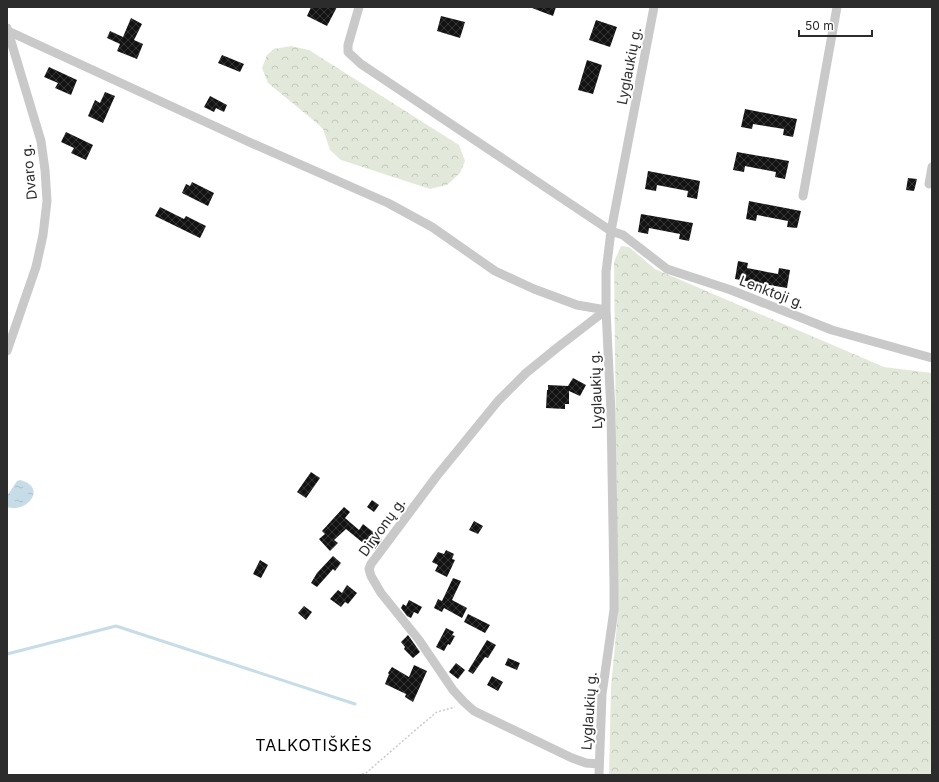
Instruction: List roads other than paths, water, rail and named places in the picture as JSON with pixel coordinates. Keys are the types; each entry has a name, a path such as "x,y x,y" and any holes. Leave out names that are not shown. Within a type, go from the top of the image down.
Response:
{"street":[{"name":"Lenktoji g.","path":"359,7 348,45 348,52 361,64 612,231 623,235 668,269 731,290 832,330 932,358"},
{"name":"Lyglaukių g.","path":"599,775 602,694 614,610 612,413 606,310 606,272 612,231 654,7"},
{"path":"803,196 837,7"},
{"path":"8,29 249,142 388,203 432,227 495,271 534,289 570,302 606,310"},
{"name":"Dvaro g.","path":"7,351 36,266 43,235 47,201 41,141 8,29"},
{"path":"929,184 932,167"},
{"name":"Dirvonų g.","path":"599,764 586,763 572,758 479,713 464,702 449,685 419,640 381,593 371,576 369,569 371,564 436,477 498,401 526,373 606,310"}],"water":[{"path":"20,480 28,483 33,488 32,499 21,507 7,507 7,496 17,481"}],"waterway":[{"path":"7,654 116,626 355,704"}],"district":[{"name":"TALKOTIŠKĖS","path":"314,745"}]}
